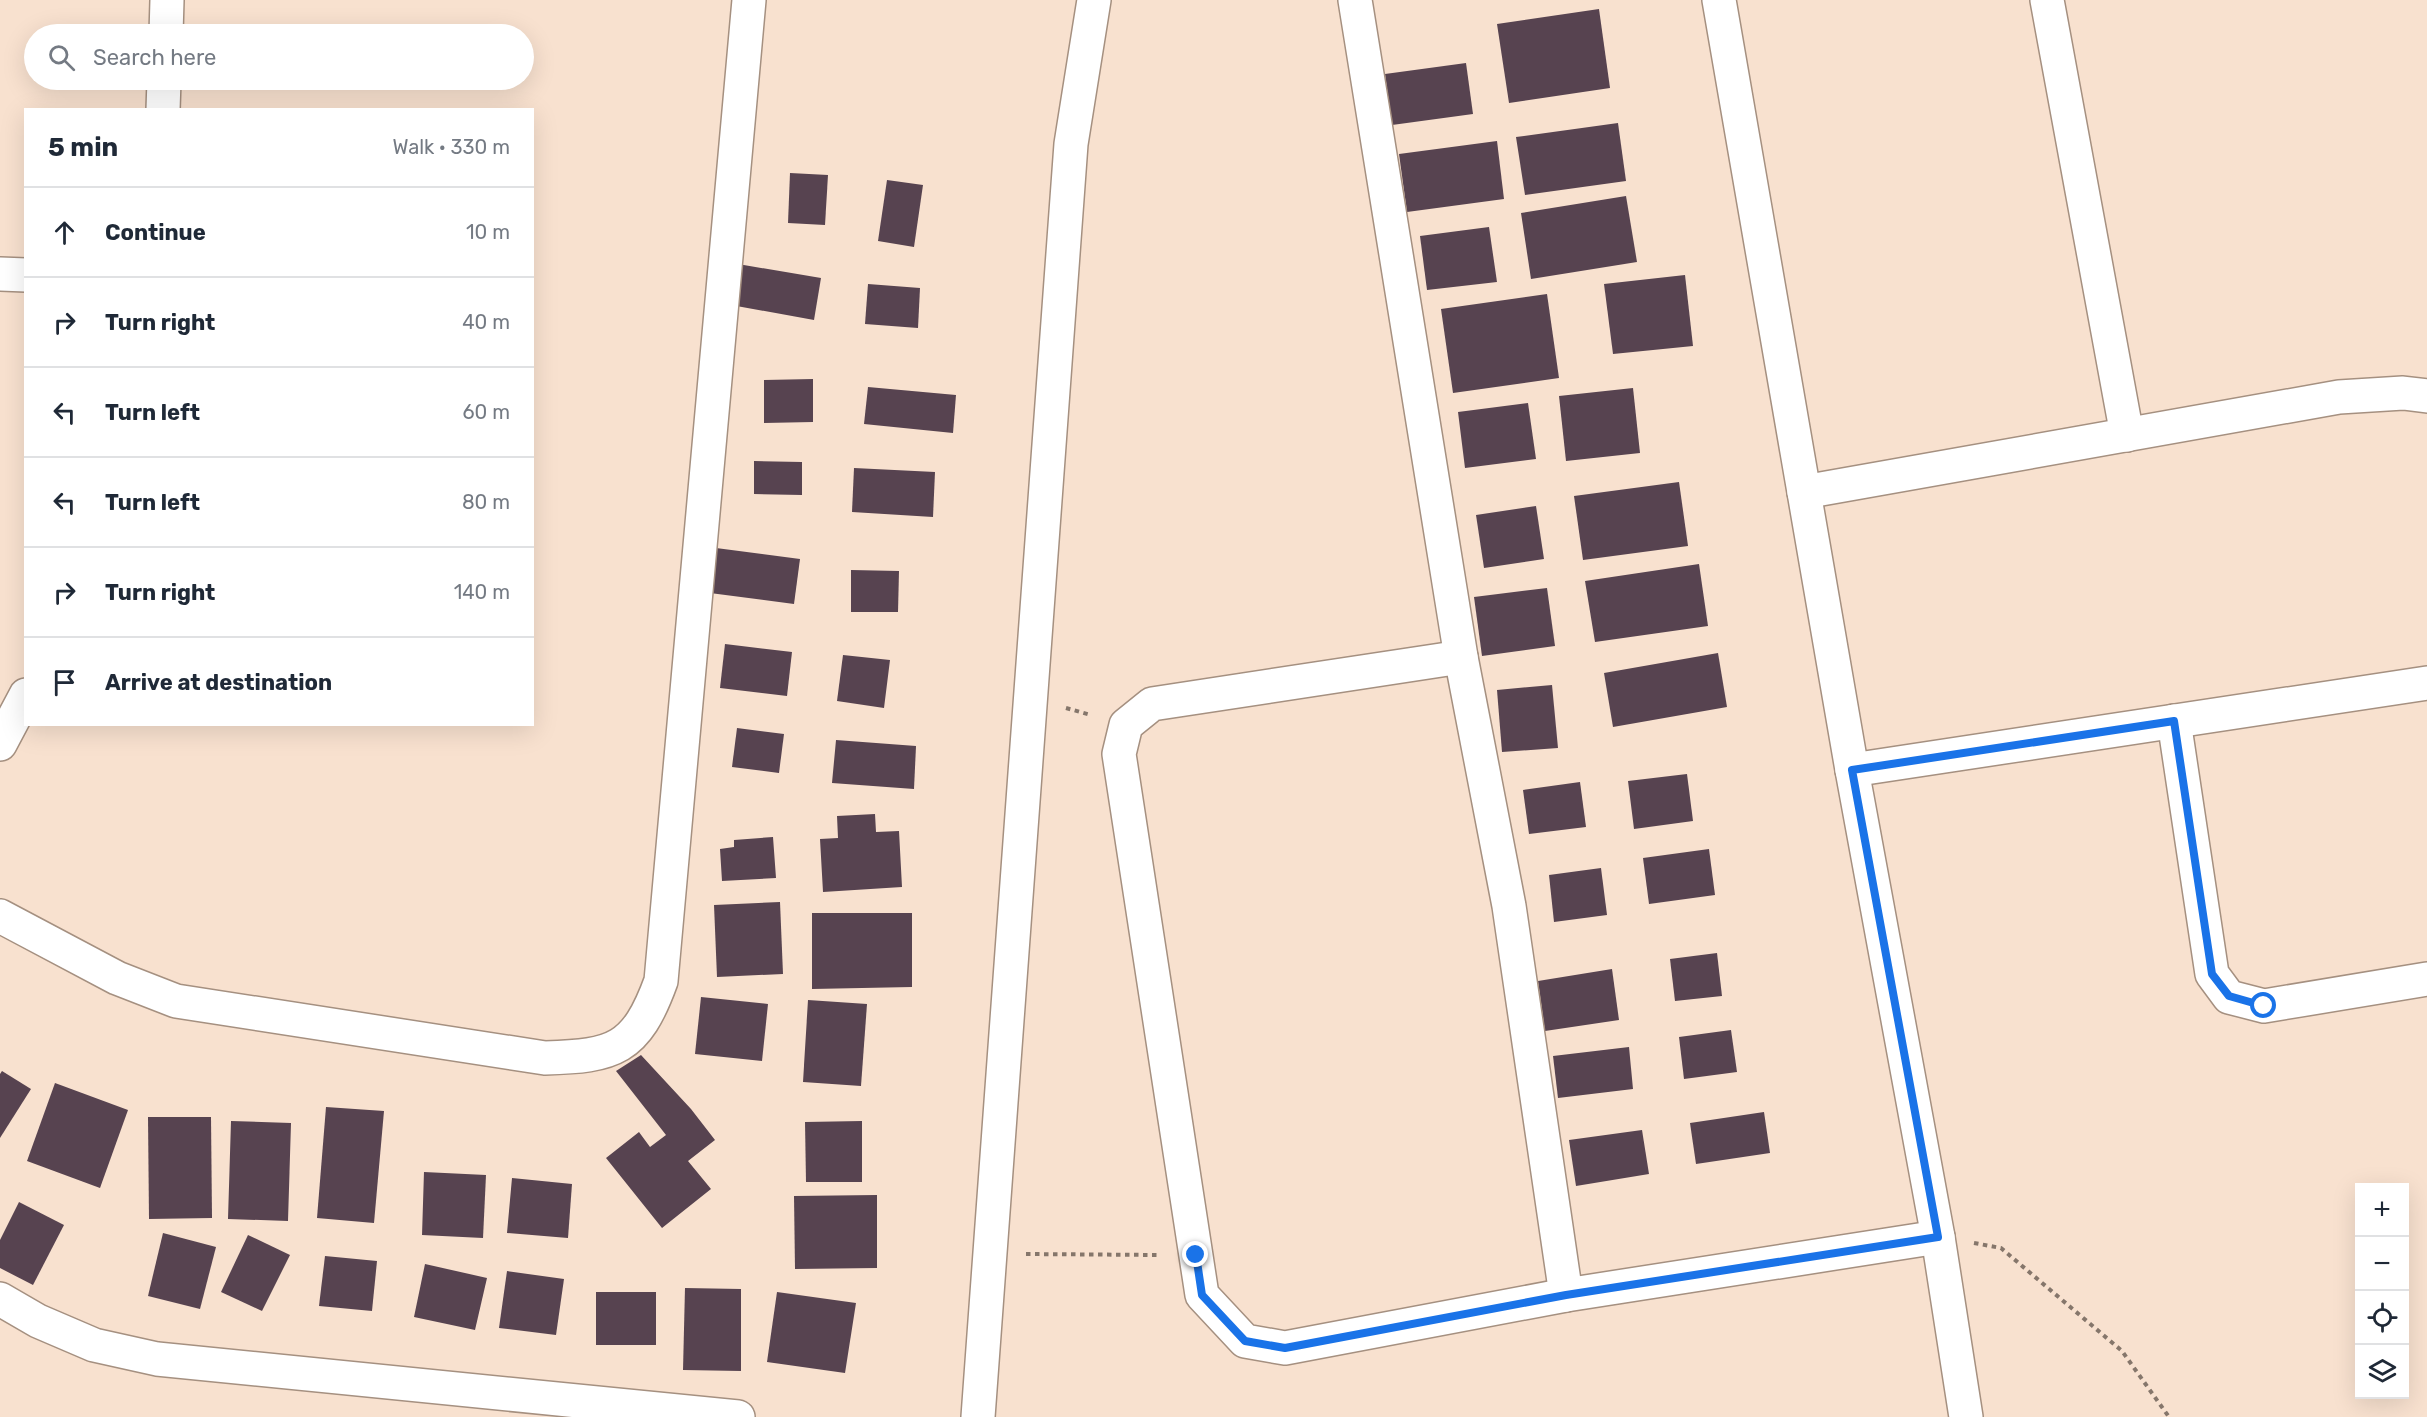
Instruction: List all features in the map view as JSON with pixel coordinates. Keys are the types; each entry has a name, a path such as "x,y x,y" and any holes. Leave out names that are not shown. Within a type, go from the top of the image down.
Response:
{"street":[{"path":"166,0 166,24"},
{"path":"0,916 117,978 176,1001 544,1058 590,1056 628,1041 652,1008 661,981 749,0"},
{"path":"978,1417 1071,144 1094,0"},
{"path":"1355,0 1461,657 1509,906 1566,1295"},
{"path":"1719,0 1852,770 1938,1237 1966,1417"},
{"path":"2047,0 2127,435"},
{"path":"163,108 164,90"},
{"path":"0,274 24,275"},
{"path":"1804,492 2339,397 2403,393 2427,396"},
{"path":"1461,657 1152,704 1126,725 1119,754 1202,1295 1245,1341 1285,1348 1566,1295 1938,1237"},
{"path":"1852,770 2427,683"},
{"path":"0,744 24,699"},
{"path":"2174,721 2212,974 2229,996 2264,1006 2427,979"},
{"path":"0,1299 38,1321 94,1345 157,1359 628,1412 738,1417"}],"path":[{"path":"1031,698 1126,725"},
{"path":"1938,1237 2001,1248 2122,1351 2169,1417"},
{"path":"990,1253 1196,1255"}],"building":[{"path":"1599,9 1610,88 1509,103 1497,24"},
{"path":"1466,63 1473,114 1392,125 1385,74"},
{"path":"1618,123 1626,181 1525,195 1516,137"},
{"path":"1497,141 1504,199 1407,212 1399,154"},
{"path":"790,173 828,175 825,225 788,223"},
{"path":"887,180 923,185 914,247 878,241"},
{"path":"1626,196 1637,262 1531,279 1521,213"},
{"path":"1489,227 1497,282 1427,290 1420,236"},
{"path":"738,264 821,278 814,320 731,305"},
{"path":"1685,275 1693,346 1613,354 1604,284"},
{"path":"868,284 920,288 918,328 865,324"},
{"path":"1547,294 1559,378 1453,393 1441,309"},
{"path":"813,379 813,422 764,423 764,380"},
{"path":"868,387 956,395 953,433 864,424"},
{"path":"1633,388 1640,453 1566,461 1559,396"},
{"path":"1528,403 1536,459 1465,468 1458,412"},
{"path":"754,461 802,462 802,495 754,494"},
{"path":"854,468 935,472 933,517 852,512"},
{"path":"1679,482 1688,546 1583,560 1574,496"},
{"path":"1536,506 1544,559 1484,568 1476,515"},
{"path":"716,548 800,559 794,604 710,593"},
{"path":"1699,564 1708,626 1595,642 1585,581"},
{"path":"851,570 899,571 898,612 851,612"},
{"path":"1547,588 1555,646 1482,656 1474,597"},
{"path":"725,644 792,652 787,696 720,688"},
{"path":"1718,653 1727,707 1613,727 1604,673"},
{"path":"843,655 890,660 884,708 837,701"},
{"path":"1552,685 1558,748 1502,752 1497,690"},
{"path":"737,728 784,734 779,773 732,767"},
{"path":"836,740 916,746 914,789 832,783"},
{"path":"1687,774 1693,821 1634,829 1628,781"},
{"path":"1580,782 1586,827 1529,834 1523,790"},
{"path":"875,814 876,832 899,831 902,887 823,892 820,839 838,838 837,816"},
{"path":"773,837 776,878 722,881 720,849 734,847 734,840"},
{"path":"1709,849 1715,895 1649,904 1643,858"},
{"path":"1601,868 1607,915 1554,922 1549,875"},
{"path":"780,902 783,974 717,977 714,905"},
{"path":"812,913 912,913 912,987 812,989"},
{"path":"1717,953 1722,996 1675,1001 1670,959"},
{"path":"1612,969 1619,1020 1545,1031 1538,981"},
{"path":"701,997 768,1004 762,1061 695,1054"},
{"path":"808,1000 867,1004 861,1086 803,1082"},
{"path":"1731,1030 1737,1072 1684,1079 1679,1037"},
{"path":"1629,1047 1633,1089 1558,1098 1553,1056"},
{"path":"641,1055 691,1109 715,1140 688,1161 711,1189 662,1228 606,1158 639,1132 650,1147 666,1135 616,1071"},
{"path":"2,1071 31,1089 0,1138 0,1074"},
{"path":"55,1083 128,1110 100,1188 27,1161"},
{"path":"326,1107 384,1111 374,1223 317,1218"},
{"path":"1764,1112 1770,1153 1696,1164 1690,1123"},
{"path":"148,1117 211,1117 212,1218 149,1219"},
{"path":"231,1121 291,1123 288,1221 228,1219"},
{"path":"862,1121 862,1182 806,1182 805,1122"},
{"path":"1642,1130 1649,1174 1576,1186 1569,1140"},
{"path":"424,1172 486,1175 483,1238 422,1235"},
{"path":"512,1178 572,1184 568,1238 507,1233"},
{"path":"877,1195 877,1268 795,1269 794,1196"},
{"path":"19,1202 64,1225 33,1285 0,1268 0,1240"},
{"path":"163,1233 216,1247 200,1309 148,1296"},
{"path":"248,1235 290,1255 262,1311 221,1292"},
{"path":"325,1256 377,1261 372,1311 319,1306"},
{"path":"425,1264 487,1278 475,1330 414,1317"},
{"path":"507,1271 564,1279 556,1335 499,1328"},
{"path":"685,1288 741,1289 741,1371 683,1370"},
{"path":"596,1292 656,1292 656,1345 596,1345"},
{"path":"777,1292 856,1303 845,1373 767,1362"}],"route":[{"path":"1196,1255 1202,1295 1245,1341 1285,1348 1566,1295 1938,1237 1852,770 2174,721 2212,974 2229,996 2264,1006"}]}
